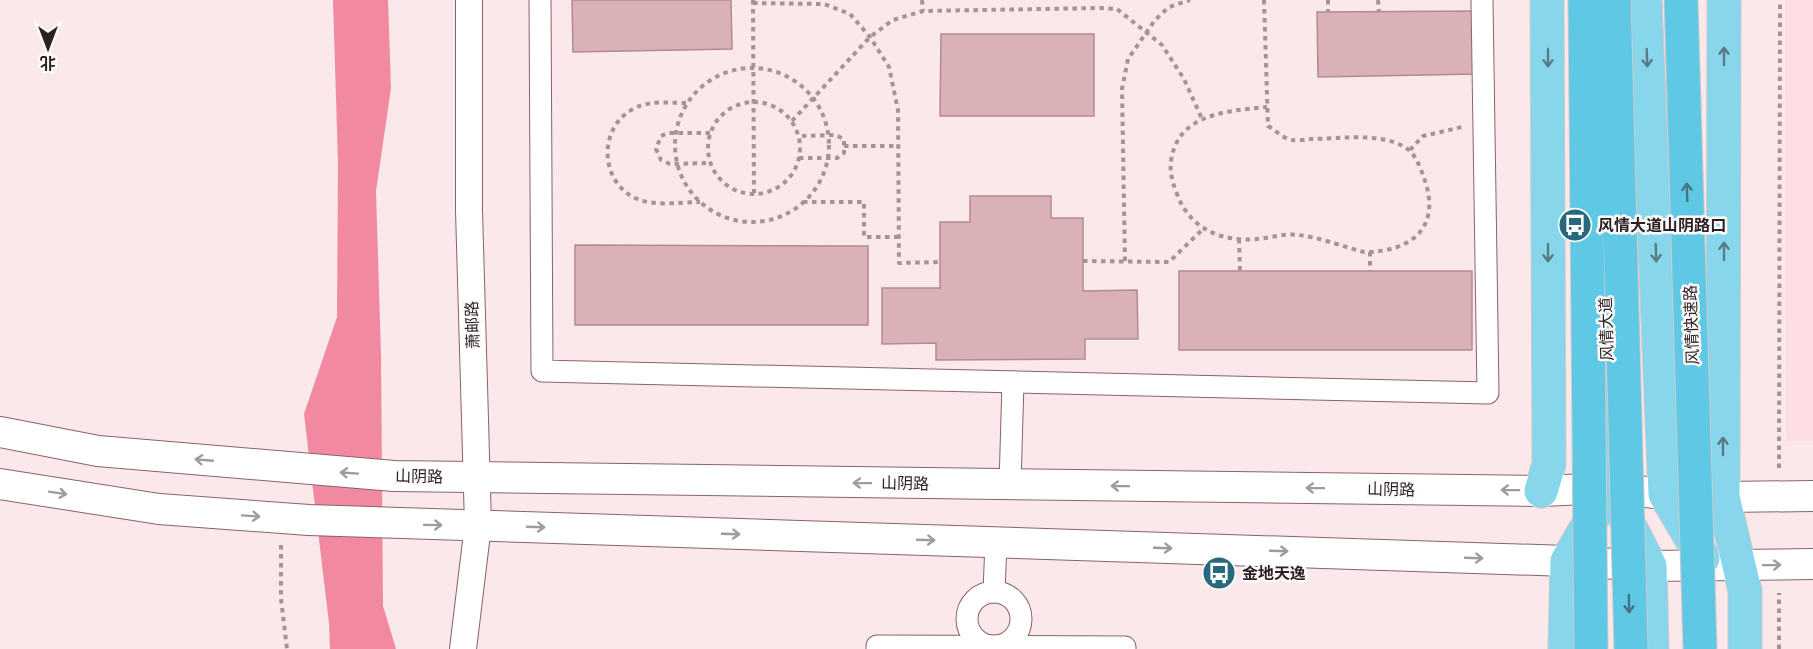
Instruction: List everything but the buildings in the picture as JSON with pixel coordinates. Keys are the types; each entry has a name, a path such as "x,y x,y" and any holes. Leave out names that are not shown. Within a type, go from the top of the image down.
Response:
{"highway":[{"path":"1585,0 1591,649"},
{"path":"1614,0 1631,649"},
{"name":"风情快速路","path":"1681,0 1700,649"}],"main road":[{"path":"1541,491 1549,464 1547,0"},
{"name":"风情大道","path":"1596,0 1610,488 1650,566 1652,649"},
{"path":"1645,0 1665,494 1707,565"},
{"path":"1706,649 1707,565 1723,497 1724,0"},
{"name":"山阴路","path":"0,432 98,451 394,476 1541,491 1610,488 1723,497 1813,496"},
{"path":"0,484 159,509 389,524 1567,561 1650,566 1813,564"},
{"path":"1565,649 1567,561 1610,488"},
{"path":"1723,497 1745,591 1745,649"}],"street":[{"name":"萧邮路","path":"463,649 478,525 469,210 469,0"},
{"path":"540,0 542,371 1488,393 1482,0"},
{"path":"1010,485 1013,382"},
{"path":"994,592 996,542"},
{"path":"994,592 1003,593 1016,603 1021,619 1016,634 1011,640 995,646 979,641 969,628 967,619 968,611 978,597 994,592"},
{"path":"877,649 877,646 1125,647 1125,649"}],"path":[{"path":"922,0 922,11"},
{"path":"1100,0 1100,8"},
{"path":"1125,261 1122,89 1128,59 1146,32 1169,7 1190,0"},
{"path":"1264,0 1268,126 1290,140 1381,138 1410,150 1421,167 1430,192 1428,218 1417,237 1404,246 1370,252 1297,234 1239,239 1203,229 1187,215 1170,177 1172,155 1179,135 1202,119 1229,110 1267,107"},
{"path":"1328,0 1328,12"},
{"path":"1378,0 1379,12"},
{"path":"1779,497 1780,0"},
{"path":"754,194 753,2 825,4 850,14 870,37 889,67 898,110 899,263 940,262"},
{"path":"792,121 870,37 893,20 922,11 1100,8 1117,9 1162,45 1184,79 1202,119"},
{"path":"753,68 774,71 796,82 813,98 826,120 828,158 826,169 814,190 797,207 774,218 748,222 723,216 700,202 684,182 675,157 675,133 684,106 701,86 724,72 753,68"},
{"path":"687,103 649,103 621,117 612,130 607,145 607,160 612,175 621,188 633,197 648,203 700,202"},
{"path":"742,103 771,105 783,111 792,121 799,136 799,158 787,180 774,190 754,194 743,193 729,187 718,177 710,164 708,148 710,133 717,120 728,109 742,103"},
{"path":"1410,150 1423,136 1484,123"},
{"path":"710,133 675,133 661,136 656,149 661,160 670,164 710,164"},
{"path":"799,136 836,135 844,139 844,153 837,158 799,158"},
{"path":"844,146 898,146"},
{"path":"802,202 864,202 864,237 899,237"},
{"path":"1083,261 1169,262 1203,229"},
{"path":"1239,239 1240,271"},
{"path":"1370,252 1370,271"},
{"path":"287,649 281,599 280,556 296,519"},
{"path":"1779,565 1779,649"}],"shaded area":[{"path":"333,0 388,0 391,88 376,191 381,356 383,606 396,649 330,649 329,623 304,414 337,317 338,163"},
{"path":"1785,0 1813,0 1813,441 1786,441"}],"place":[{"name":"风情大道山阴路口","path":"1575,225"},
{"name":"金地天逸","path":"1219,573"}]}
